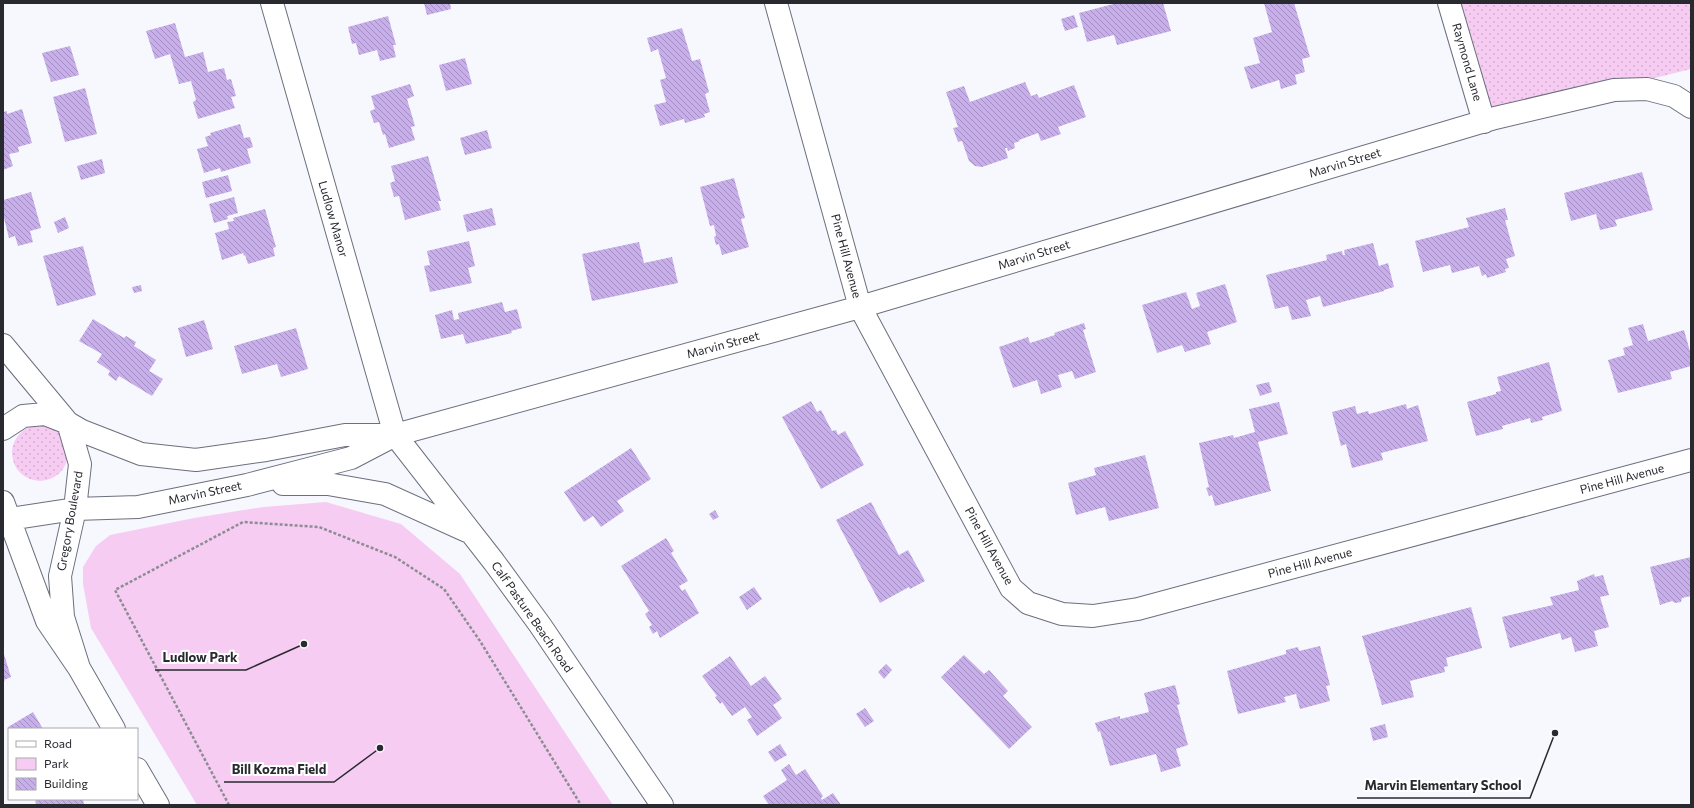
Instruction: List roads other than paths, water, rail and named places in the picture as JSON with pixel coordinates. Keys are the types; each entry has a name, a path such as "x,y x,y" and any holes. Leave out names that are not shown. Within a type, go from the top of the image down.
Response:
{"street":[{"name":"Ludlow Manor","path":"272,3 394,435"},
{"name":"Pine Hill Avenue","path":"776,3 860,307 1012,588 1028,603 1062,614 1093,616 1138,609 1691,460"},
{"name":"Raymond Lane","path":"1449,3 1484,122"},
{"name":"Marvin Street","path":"5,513 138,507 247,485 351,458 394,435 860,307 1484,122 1614,90 1647,89 1683,102"},
{"name":"Gregory Boulevard","path":"3,345 68,422 80,464 75,509 60,576 63,617 79,668"},
{"path":"3,429 24,416 45,414 68,422"},
{"name":"Marvin Street","path":"68,422 82,431 141,454 196,460 266,450 345,435 394,435"},
{"name":"Calf Pasture Beach Road","path":"394,435 540,625 662,805"},
{"path":"247,485 328,484 385,494 470,532"},
{"name":"Gregory Boulevard","path":"5,513 47,621 79,668 113,728"},
{"path":"138,771 158,805"}],"place":[{"name":"Ludlow Park","path":"304,644"},
{"name":"Marvin Elementary School","path":"1555,733"},
{"name":"Bill Kozma Field","path":"380,748"}]}
